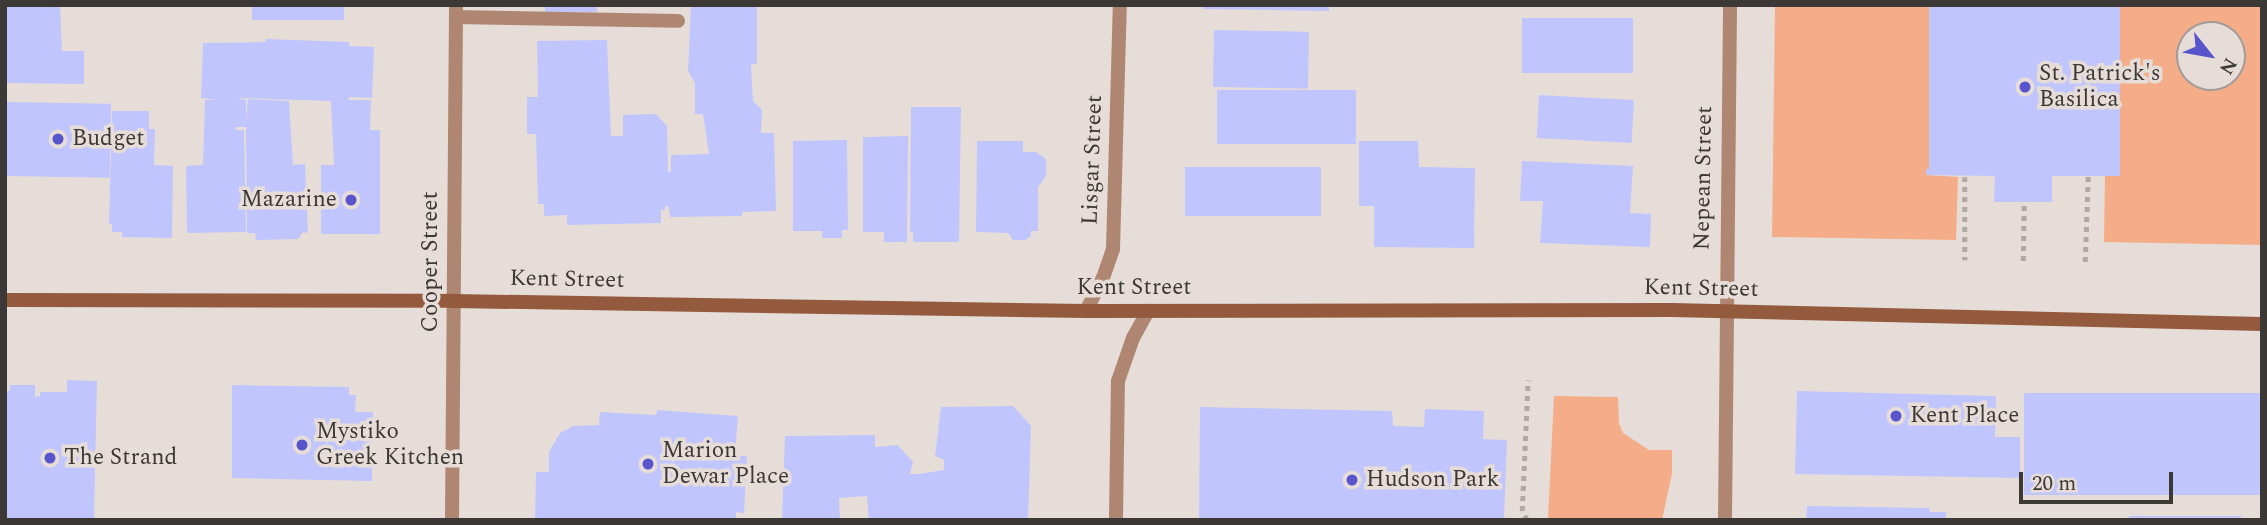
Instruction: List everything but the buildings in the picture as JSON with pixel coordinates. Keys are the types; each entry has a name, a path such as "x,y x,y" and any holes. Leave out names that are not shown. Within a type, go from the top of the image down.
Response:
{"main road":[{"name":"Kent Street","path":"5,300 453,301 1086,311 1726,312 2262,324"}],"street":[{"name":"Lisgar Street","path":"1086,311 1103,278 1113,249 1120,5"},
{"name":"Nepean Street","path":"1725,520 1730,5"},
{"path":"456,11 678,21"},
{"name":"Cooper Street","path":"453,520 456,11"},
{"path":"1116,520 1118,381 1133,338 1148,311"}],"path":[{"path":"2085,262 2088,176"},
{"path":"1965,177 1965,260"},
{"path":"2023,261 2024,202"},
{"path":"1527,520 1522,511 1528,380"}],"shaded area":[{"path":"1775,5 1929,5 1929,169 1926,169 1926,175 1958,177 1956,240 1772,237"},
{"path":"2120,5 2262,5 2262,245 2104,242 2105,176 2120,176"},
{"path":"1554,396 1618,397 1619,423 1623,433 1649,450 1672,450 1672,474 1662,520 1548,518"}],"place":[{"name":"St. Patrick's Basilica","path":"2025,87"},
{"name":"Budget","path":"58,139"},
{"name":"Mazarine","path":"351,200"},
{"name":"Kent Place","path":"1896,416"},
{"name":"Mystiko Greek Kitchen","path":"302,445"},
{"name":"The Strand","path":"50,458"},
{"name":"Marion Dewar Place","path":"648,464"},
{"name":"Hudson Park","path":"1352,480"}]}
